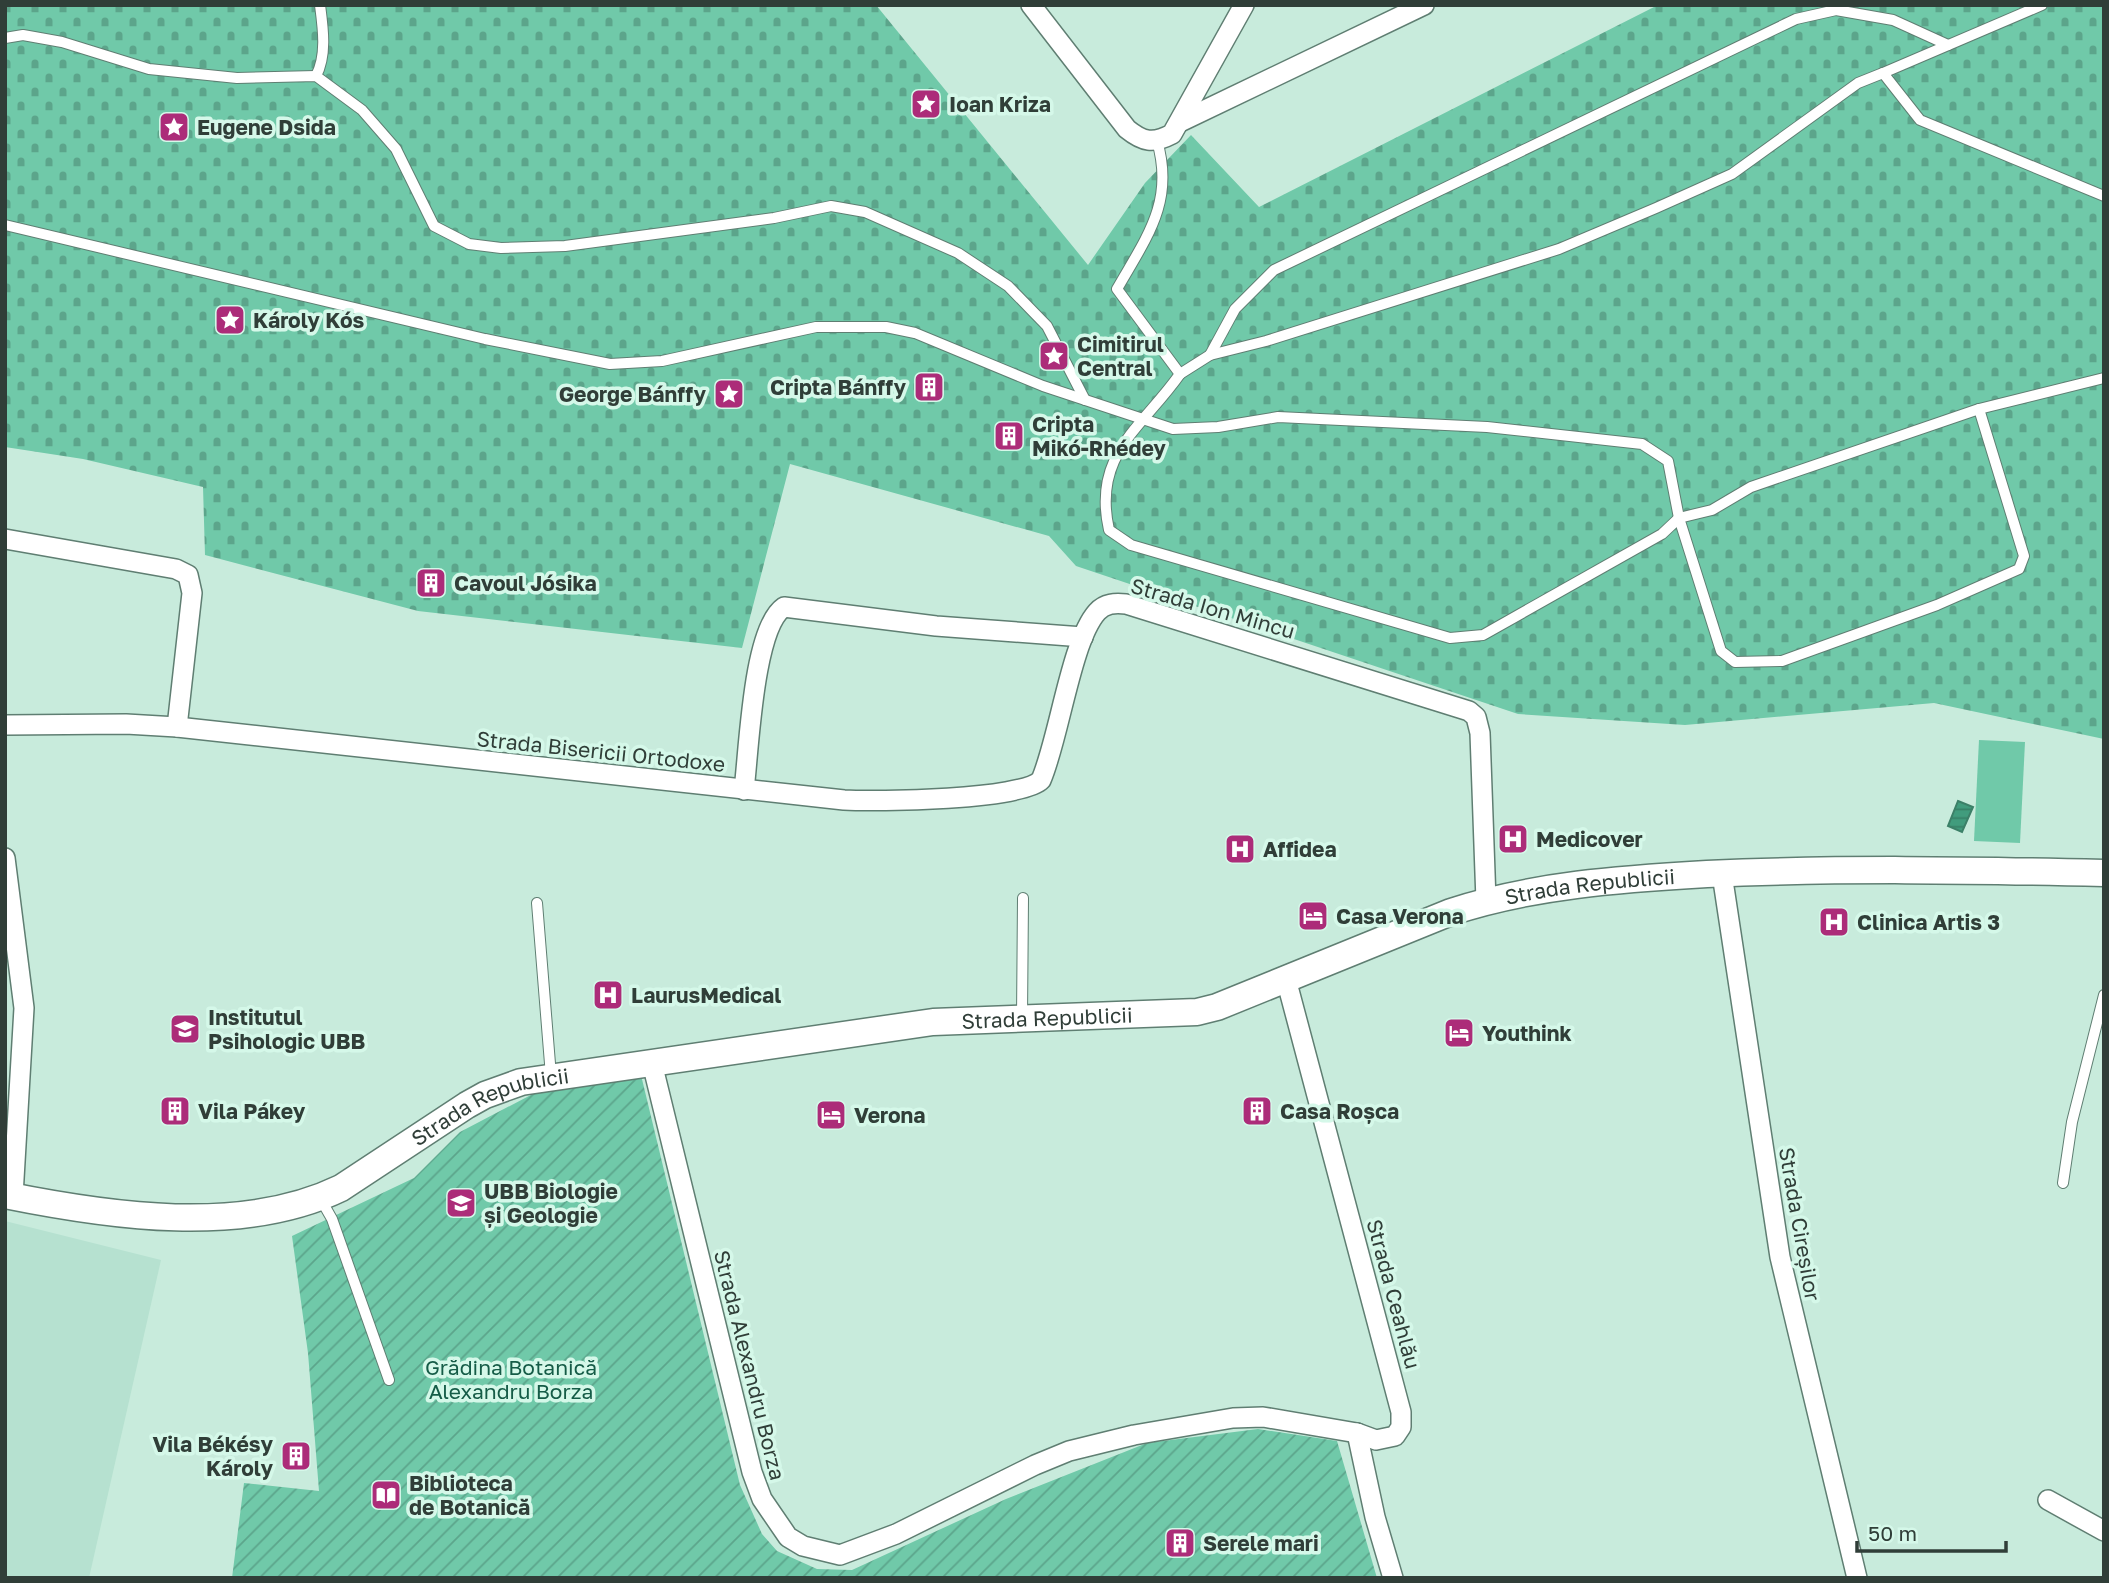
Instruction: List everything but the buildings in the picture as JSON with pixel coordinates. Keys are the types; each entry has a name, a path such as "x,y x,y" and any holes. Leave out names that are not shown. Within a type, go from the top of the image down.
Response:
{"street":[{"path":"1031,5 1127,129 1146,141 1157,141 1172,134 1244,5"},
{"path":"1179,122 1424,5"},
{"path":"5,539 176,569 188,575 192,593 177,727"},
{"name":"Strada Ion Mincu","path":"1083,637 1100,609 1112,604 1126,604 1469,711 1476,718 1480,733 1486,901"},
{"path":"744,790 761,654 775,613 785,607 936,625 1083,637"},
{"name":"Strada Bisericii Ortodoxe","path":"5,725 113,723 177,727 873,802 1006,792 1034,786 1041,780 1083,637"},
{"path":"5,858 24,1008 9,1195"},
{"name":"Strada Republicii","path":"9,1195 96,1212 198,1217 275,1209 320,1198 378,1166 485,1095 551,1077 933,1022 1197,1012 1286,979 1426,921 1486,901 1569,885 1723,874 1978,870 2104,873"},
{"name":"Strada Cireșilor","path":"1723,874 1780,1257 1857,1578"},
{"name":"Strada Ceahlău","path":"1286,979 1401,1412 1401,1427 1388,1439 1376,1440 1357,1433"},
{"name":"Strada Alexandru Borza","path":"652,1063 752,1472 773,1519 788,1537 803,1546 840,1555 937,1515 1035,1465 1069,1451 1134,1435 1233,1418 1263,1417 1357,1433"},
{"path":"1357,1433 1375,1517 1393,1578"},
{"path":"2048,1500 2104,1531"}],"lane":[{"path":"316,76 322,55 320,5"},
{"path":"2042,5 1858,83 1732,174 1559,249 1266,341 1210,355 1180,374 1156,408 1140,421 1119,446 1110,471 1103,506 1109,530 1132,545 1450,638 1483,635 1662,534 1679,518 1712,510 1751,486 1979,409 2104,378"},
{"path":"1210,355 1235,309 1274,270 1796,19 1836,10 1893,20 1948,45"},
{"path":"5,38 23,35 62,42 149,69 237,78 316,76 362,110 396,149 434,226 468,244 501,248 565,246 774,218 831,206 865,212 958,253 1008,286 1047,326 1085,400"},
{"path":"1883,73 1920,120 2104,196"},
{"path":"1157,141 1164,163 1164,193 1153,227 1117,289 1180,374"},
{"path":"5,225 485,339 610,364 662,361 816,327 886,327 915,333 1140,421 1172,429 1218,427 1278,417 1487,427 1642,444 1668,461 1679,518 1721,651 1735,662 1782,661 1924,610 2019,569 2024,556 1979,409"},
{"path":"1022,1018 1023,898"},
{"path":"537,903 551,1077"},
{"path":"2063,1183 2072,1122 2104,995"},
{"path":"320,1198 332,1219 389,1380"}],"shaded area":[{"path":"1958,801 1973,807 1962,832 1948,826"},
{"path":"5,1221 161,1260 89,1578 5,1578"}],"green space":[{"name":"Cimitirul Central","path":"5,5 876,5 1088,265 1145,183 1191,135 1259,207 1658,5 2104,5 2104,739 1934,703 1685,725 1518,714 1076,566 1049,536 790,464 742,648 418,611 205,555 203,487 83,459 5,447"},
{"path":"1979,740 2025,742 2020,843 1974,841"},
{"name":"Grădina Botanică Alexandru Borza","path":"641,1075 740,1485 762,1534 777,1551 817,1569 852,1570 1006,1499 1147,1443 1258,1429 1337,1441 1377,1578 232,1578 244,1483 319,1491 308,1353 292,1236 414,1178 460,1132 546,1087"}],"place":[{"name":"Ioan Kriza","path":"926,104"},
{"name":"Eugene Dsida","path":"174,127"},
{"name":"Károly Kós","path":"230,320"},
{"name":"Cimitirul Central","path":"1054,356"},
{"name":"Cripta Bánffy","path":"929,387"},
{"name":"George Bánffy","path":"729,394"},
{"name":"Cripta Mikó-Rhédey","path":"1009,436"},
{"name":"Cavoul Jósika","path":"431,583"},
{"name":"Medicover","path":"1513,839"},
{"name":"Affidea","path":"1240,849"},
{"name":"Casa Verona","path":"1313,916"},
{"name":"Clinica Artis 3","path":"1834,922"},
{"name":"LaurusMedical","path":"608,995"},
{"name":"Institutul Psihologic UBB","path":"185,1029"},
{"name":"Youthink","path":"1459,1033"},
{"name":"Vila Pákey","path":"175,1111"},
{"name":"Casa Roșca","path":"1257,1111"},
{"name":"Verona","path":"831,1115"},
{"name":"UBB Biologie și Geologie","path":"461,1203"},
{"name":"Vila Békésy Károly","path":"296,1456"},
{"name":"Biblioteca de Botanică","path":"386,1495"},
{"name":"Serele mari","path":"1180,1543"}]}
